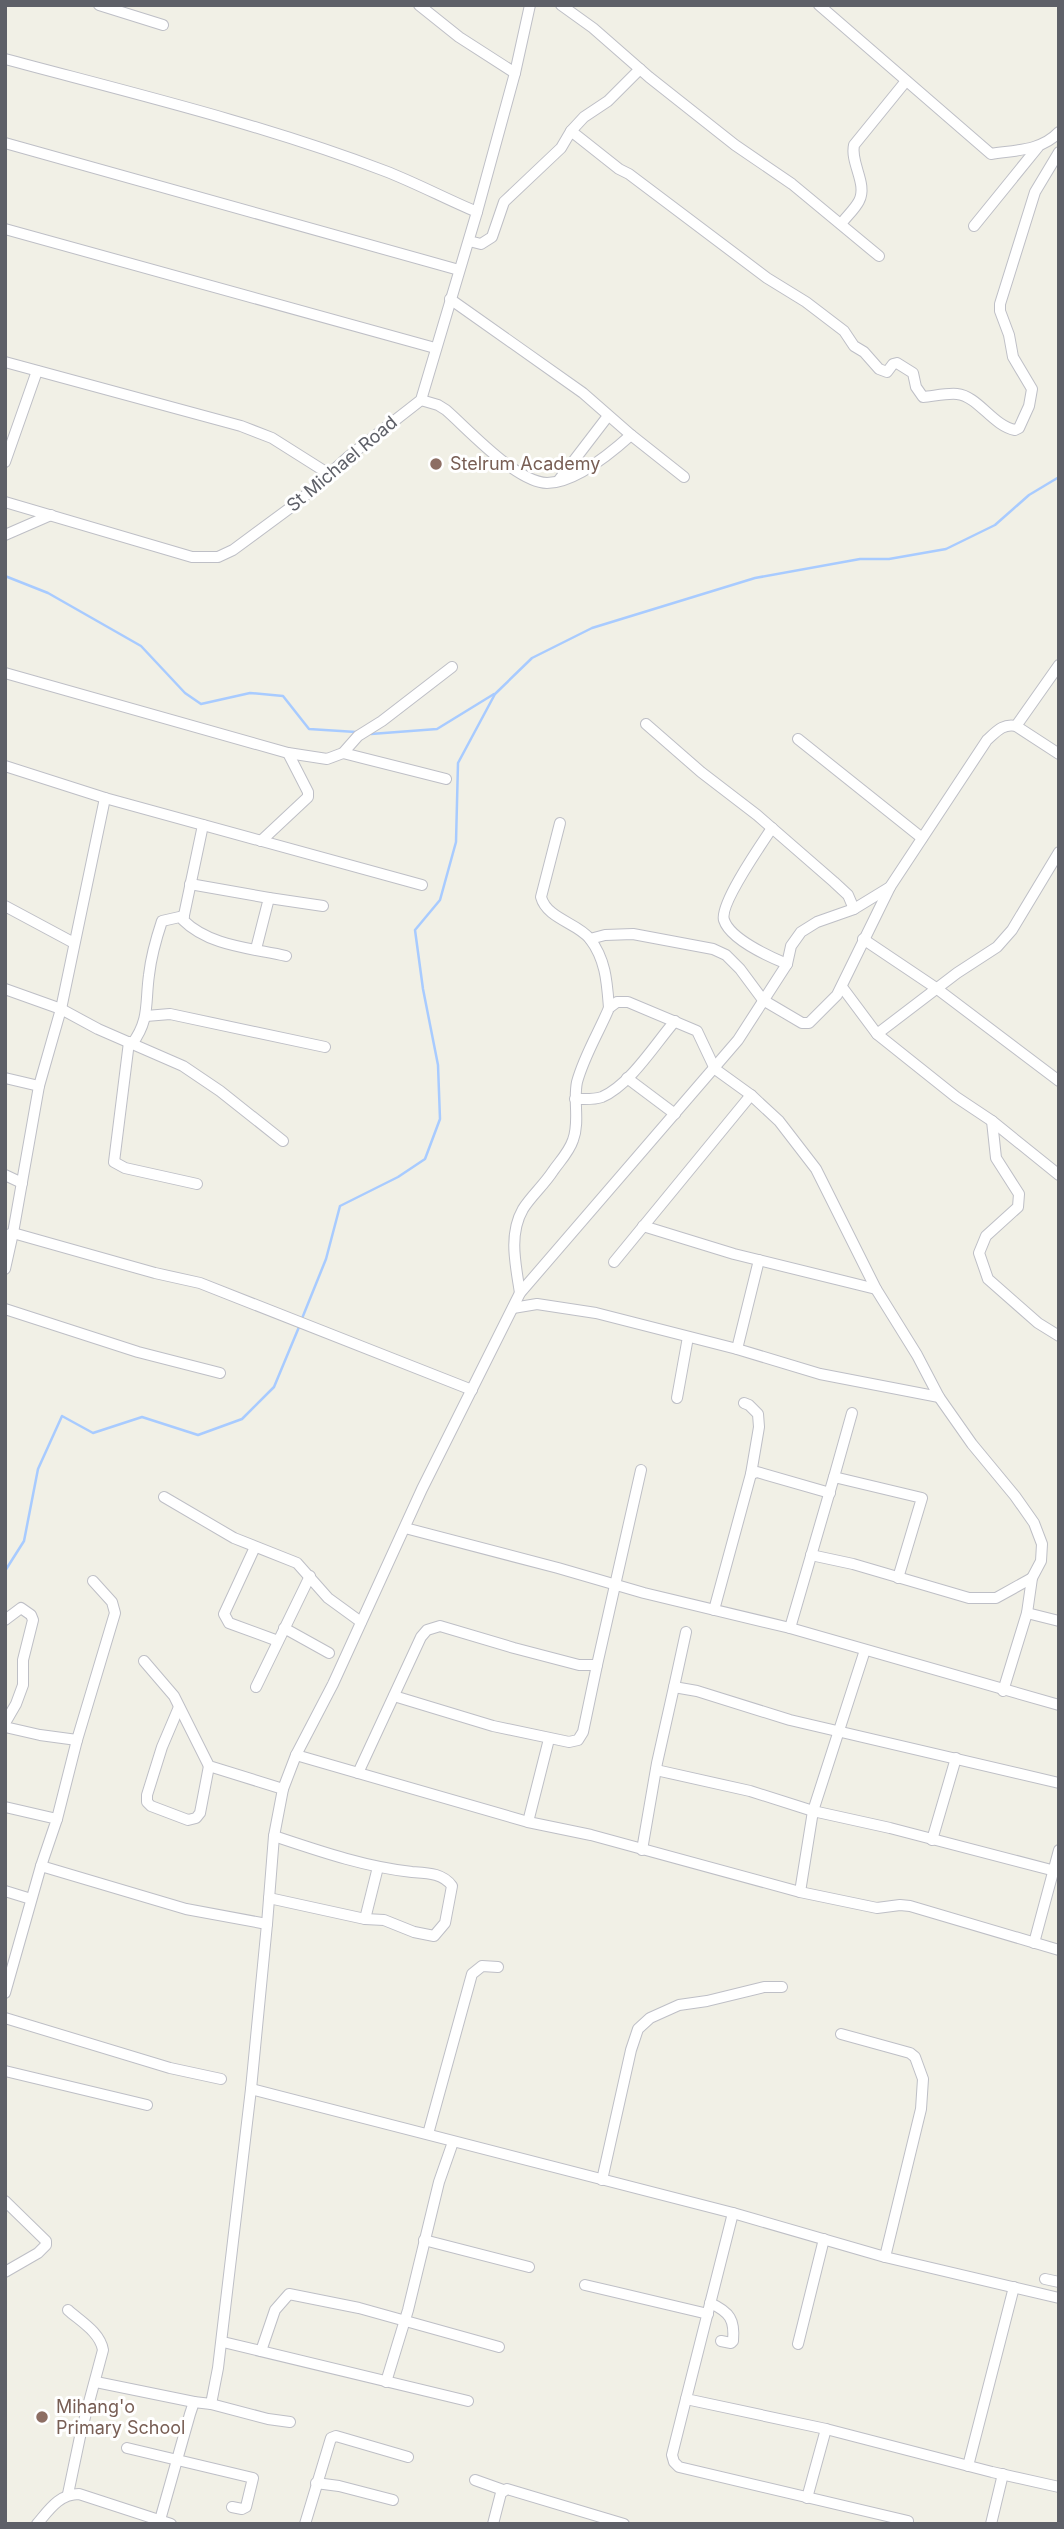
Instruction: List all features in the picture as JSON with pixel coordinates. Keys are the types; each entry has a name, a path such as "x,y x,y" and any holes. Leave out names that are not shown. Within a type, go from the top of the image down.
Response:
{"street":[{"path":"99,5 163,25"},
{"path":"419,5 459,37 515,73"},
{"path":"530,5 515,73 469,241 421,400 438,405 502,461 534,480 548,483 584,471 631,435"},
{"path":"561,5 736,145 792,184 879,256"},
{"path":"819,5 991,154 1038,147 1049,142 1059,132"},
{"path":"5,60 297,141 386,171 477,212"},
{"path":"469,241 481,244 492,237 504,202 561,148 584,117 608,101 640,69"},
{"path":"841,224 860,200 861,187 853,152 855,145 906,81"},
{"path":"571,131 767,278 806,302 844,331 854,346 864,352 879,369 887,372 893,363 897,363 914,373 916,387 923,397 959,393 1002,425 1015,430 1019,428 1029,406 1032,389 1013,357 1000,304 1035,192 1059,152"},
{"path":"5,143 459,270"},
{"path":"974,226 1038,147"},
{"path":"5,229 435,348"},
{"path":"450,299 583,393 684,477"},
{"path":"5,362 241,426 272,438 329,474"},
{"path":"5,461 37,371"},
{"name":"St Michael Road","path":"5,502 192,557 218,557 262,530 421,400"},
{"path":"559,480 608,416"},
{"path":"5,535 51,515"},
{"path":"1016,726 1059,665"},
{"path":"5,673 288,752 327,759 343,753 358,736 382,722 452,667"},
{"path":"646,723 848,895 854,909"},
{"path":"590,939 605,935 633,934 713,949 726,956 740,969 763,1000 802,1023 809,1023 832,1003 890,887 987,740 1009,724 1059,754"},
{"path":"797,739 922,838"},
{"path":"261,841 308,797 288,752"},
{"path":"343,753 446,779"},
{"path":"5,766 105,798 422,884"},
{"path":"5,1269 9,1234 22,1182 39,1086 61,1009 105,798"},
{"path":"560,823 541,897 543,903 590,939 606,972 609,1008"},
{"path":"204,825 183,920 217,941 286,956"},
{"path":"772,828 735,888 724,912 724,920 731,931 764,954 787,964"},
{"path":"877,1034 936,988 997,947 1012,930 1059,852"},
{"path":"190,884 323,906"},
{"path":"211,2404 223,2342 251,2089 274,1836 283,1789 296,1755 333,1684 422,1489 520,1293 738,1040 787,964 791,946 801,932 817,922 854,909 890,887"},
{"path":"257,949 269,898"},
{"path":"5,906 74,943"},
{"path":"184,916 162,922 149,976 146,1016 141,1033 131,1043 114,1162 125,1168 197,1184"},
{"path":"863,939 936,988 1059,1081"},
{"path":"842,987 877,1034 1059,1175"},
{"path":"5,989 61,1009 183,1066 220,1091 283,1141"},
{"path":"520,1293 514,1248 516,1228 523,1209 544,1186 570,1148 577,1126 575,1099 582,1067 609,1008 617,1002 628,1002 697,1031 715,1069 751,1095 779,1121 816,1170 876,1289 917,1355 939,1397 1034,1523 1042,1544 1041,1560 1032,1578 1027,1613 1003,1691"},
{"path":"146,1016 170,1014 325,1047"},
{"path":"575,1099 600,1098 627,1078 675,1021"},
{"path":"5,1078 39,1086"},
{"path":"627,1078 675,1114"},
{"path":"614,1262 751,1095"},
{"path":"992,1121 996,1158 1019,1194 1018,1207 986,1236 979,1253 988,1279 1038,1323 1059,1336"},
{"path":"5,1175 22,1182"},
{"path":"643,1227 876,1289"},
{"path":"9,1234 200,1283 298,1324 316,1328 472,1390"},
{"path":"737,1349 759,1260"},
{"path":"513,1308 537,1304 563,1306 737,1349 820,1374 939,1397"},
{"path":"5,1309 138,1352 220,1373"},
{"path":"677,1398 688,1337"},
{"path":"714,1610 751,1474 759,1427 758,1414 744,1403"},
{"path":"790,1628 852,1413"},
{"path":"394,1696 493,1726 550,1739 569,1742 578,1740 587,1716 641,1470"},
{"path":"751,1474 757,1472 830,1493"},
{"path":"834,1476 922,1498 898,1578"},
{"path":"164,1497 200,1520 255,1548 297,1563 328,1598 361,1622"},
{"path":"405,1528 616,1585 790,1628 1059,1705"},
{"path":"255,1548 224,1614 229,1623 278,1641"},
{"path":"811,1555 853,1564 969,1598 996,1598 1032,1578"},
{"path":"256,1687 310,1576"},
{"path":"5,1993 115,1613 112,1601 93,1581"},
{"path":"5,1620 21,1608 32,1615 33,1620 23,1660 23,1685 5,1725 40,1735 78,1740"},
{"path":"1027,1613 1059,1621"},
{"path":"358,1773 421,1637 427,1630 440,1626 579,1665 597,1665"},
{"path":"284,1628 329,1653"},
{"path":"642,1850 656,1770 686,1632"},
{"path":"800,1892 813,1811 866,1650"},
{"path":"144,1661 166,1684 179,1707 209,1766 200,1813 196,1818 188,1820 150,1806 147,1802 162,1747 179,1707"},
{"path":"674,1687 696,1691 790,1720 1059,1783"},
{"path":"528,1822 550,1739"},
{"path":"296,1755 528,1822 591,1835 800,1892 877,1908 911,1906 1059,1950"},
{"path":"932,1839 956,1758"},
{"path":"209,1766 283,1789"},
{"path":"656,1770 750,1791 813,1811 1056,1871"},
{"path":"5,1807 57,1819"},
{"path":"269,1898 365,1919 384,1920 414,1932 434,1936 445,1923 452,1886 435,1874 378,1867 274,1836"},
{"path":"1034,1943 1056,1871 1059,1850"},
{"path":"41,1866 186,1909 267,1924"},
{"path":"365,1919 378,1867"},
{"path":"5,1891 31,1899"},
{"path":"428,2134 472,1974 482,1966 498,1967"},
{"path":"601,2180 638,2029 650,2018 679,2005 764,1987 782,1987"},
{"path":"5,2018 170,2068 221,2079"},
{"path":"841,2034 910,2053 915,2057 923,2079 921,2109 885,2257"},
{"path":"5,2071 147,2105"},
{"path":"251,2089 733,2213 885,2257 1059,2298"},
{"path":"386,2382 439,2182 453,2142"},
{"path":"5,2201 46,2241 46,2245 38,2253 5,2272"},
{"path":"733,2213 672,2455 674,2462 679,2467 908,2521"},
{"path":"798,2344 824,2239"},
{"path":"424,2240 529,2267"},
{"path":"1045,2279 1059,2282"},
{"path":"585,2285 725,2310 733,2320 733,2341 721,2341"},
{"path":"968,2466 1014,2287"},
{"path":"261,2351 275,2310 289,2294 359,2308 499,2347"},
{"path":"68,2310 92,2331 103,2346 68,2494"},
{"path":"223,2342 468,2400"},
{"path":"96,2382 290,2422"},
{"path":"686,2399 826,2429 1059,2487"},
{"path":"37,2524 54,2504 68,2494 99,2499 165,2522 177,2461 194,2402"},
{"path":"807,2498 826,2429"},
{"path":"305,2524 331,2438 336,2436 408,2456"},
{"path":"127,2448 253,2478 246,2507 232,2507"},
{"path":"992,2524 1003,2474"},
{"path":"475,2480 624,2524"},
{"path":"316,2483 340,2486 393,2500"},
{"path":"493,2524 503,2490"}],"waterway":[{"path":"301,1321 326,1259 340,1206 398,1177 425,1159 440,1119 438,1065 415,930 440,900 456,842 458,763 495,694 532,658 592,628 755,578 860,559 889,559 946,549 995,525 1029,495 1059,477"},
{"path":"5,576 48,593 141,646 185,693 201,704 250,693 283,696 309,729 356,732"},
{"path":"371,734 437,729 494,694"},
{"path":"5,1571 24,1541 38,1469 62,1416 93,1433 142,1417 198,1435 242,1419 274,1387 299,1327"}],"place":[{"name":"Stelrum Academy","path":"436,464"},
{"name":"Mihang'o Primary School","path":"42,2417"}]}
